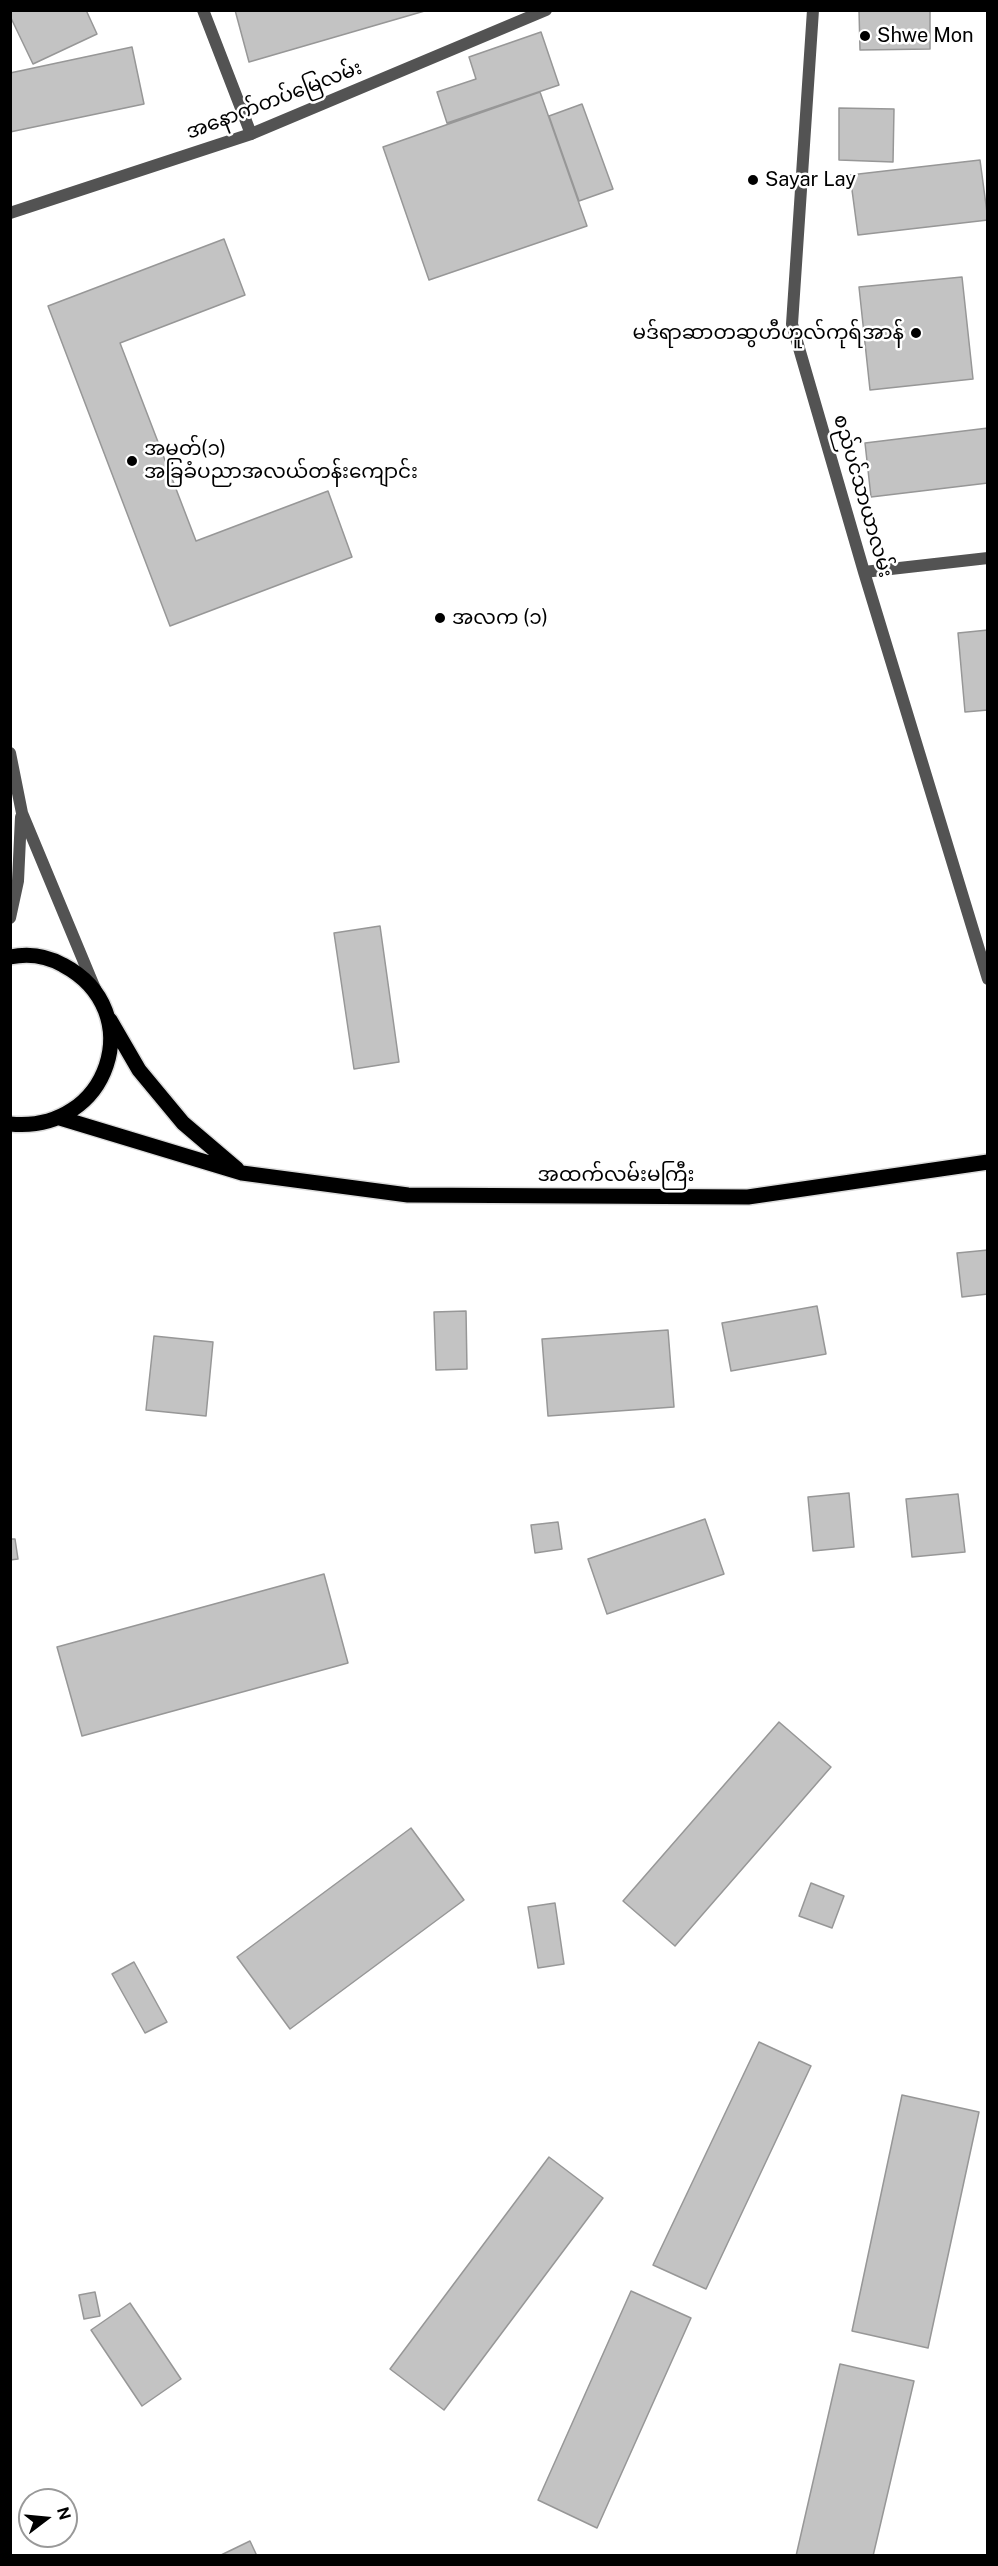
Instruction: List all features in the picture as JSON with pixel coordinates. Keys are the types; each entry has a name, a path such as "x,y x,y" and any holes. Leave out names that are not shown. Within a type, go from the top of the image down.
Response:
{"main road":[{"path":"10,957 23,955 51,958 76,971 96,991 139,1070 183,1123 242,1173"},
{"path":"10,1124 36,1125 60,1118 86,1102 103,1076 111,1047 108,1016"},
{"name":"အထက်လမ်းမကြီး","path":"60,1118 242,1173 408,1195 748,1197 987,1162"}],"street":[{"path":"203,10 251,134"},
{"name":"အနောက်တပ်မြေလမ်း","path":"10,213 251,134 546,10"},
{"name":"စည်ပင်သာယာလမ်း","path":"813,10 792,324 987,979"},
{"path":"864,572 987,558"},
{"path":"10,753 21,813 96,991"},
{"path":"10,918 18,881 21,813"}],"building":[{"path":"10,10 86,10 97,34 33,64 10,16"},
{"path":"235,10 428,10 249,62"},
{"path":"859,10 930,10 930,49 860,50"},
{"path":"541,32 559,85 447,123 437,92 476,79 469,57"},
{"path":"132,47 144,104 10,132 10,73"},
{"path":"540,92 587,226 429,280 383,147"},
{"path":"582,104 613,189 579,201 549,116"},
{"path":"839,108 894,109 893,162 839,160"},
{"path":"980,160 988,220 858,235 850,175"},
{"path":"224,239 245,295 120,343 196,541 328,491 352,557 170,626 48,306"},
{"name":"မဒ်ရာဆာတဆွဟီဟူလ်ကုရ်အာန်","path":"962,277 973,379 870,390 859,287"},
{"path":"988,428 988,483 871,497 865,443"},
{"path":"988,630 988,710 965,712 958,633"},
{"path":"380,926 399,1062 354,1069 334,933"},
{"path":"988,1250 988,1294 962,1297 957,1253"},
{"path":"817,1306 826,1354 731,1371 722,1323"},
{"path":"466,1311 467,1369 436,1370 434,1312"},
{"path":"668,1330 674,1407 548,1416 542,1339"},
{"path":"154,1336 213,1342 206,1416 146,1410"},
{"path":"849,1493 854,1547 813,1551 808,1497"},
{"path":"958,1494 965,1552 912,1557 906,1499"},
{"path":"705,1519 724,1574 607,1614 588,1559"},
{"path":"558,1522 562,1549 535,1553 531,1525"},
{"path":"10,1539 15,1539 18,1559 10,1560"},
{"path":"324,1574 348,1663 82,1736 57,1647"},
{"path":"779,1722 831,1767 675,1946 623,1901"},
{"path":"411,1828 464,1900 290,2029 237,1957"},
{"path":"811,1883 844,1896 832,1928 799,1916"},
{"path":"555,1903 564,1964 538,1968 528,1907"},
{"path":"134,1962 167,2022 145,2033 112,1974"},
{"path":"759,2042 811,2066 706,2289 653,2265"},
{"path":"902,2095 979,2112 928,2348 852,2331"},
{"path":"549,2157 603,2198 444,2410 390,2369"},
{"path":"631,2291 691,2318 597,2528 538,2500"},
{"path":"95,2292 100,2316 84,2319 79,2295"},
{"path":"130,2303 181,2379 142,2406 91,2330"},
{"path":"840,2364 914,2381 873,2556 796,2556"},
{"path":"250,2541 257,2556 219,2556"}],"place":[{"name":"Shwe Mon","path":"865,36"},
{"name":"Sayar Lay","path":"753,180"},
{"name":"မဒ်ရာဆာတဆွဟီဟူလ်ကုရ်အာန်","path":"916,333"},
{"name":"အမှတ်(၁) အခြခံပညာအလယ်တန်းကျောင်း","path":"132,461"},
{"name":"အလက (၁)","path":"440,618"}]}
